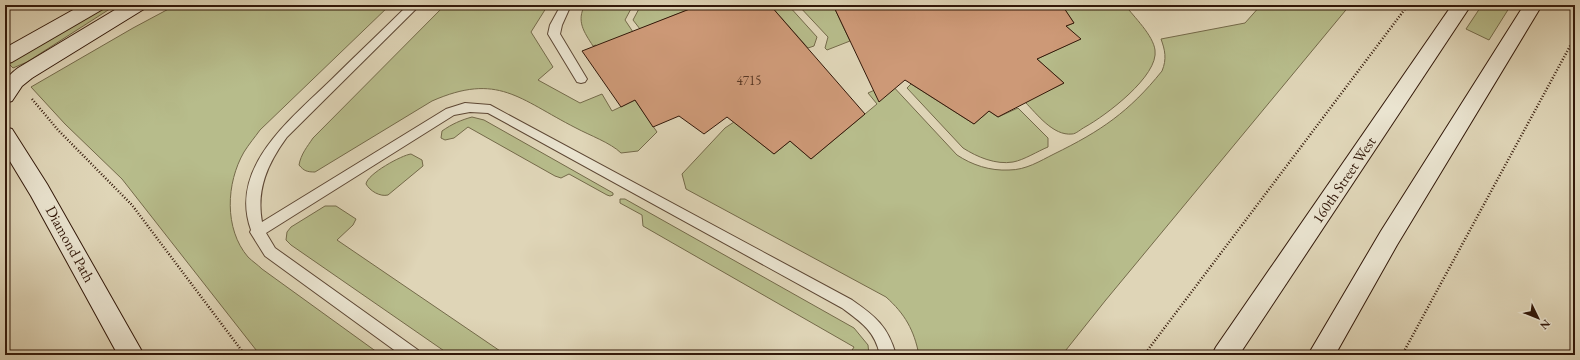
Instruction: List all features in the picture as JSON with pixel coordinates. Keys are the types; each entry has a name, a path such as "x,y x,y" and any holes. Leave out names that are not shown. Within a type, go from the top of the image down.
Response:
{"main road":[{"path":"5,57 96,5"},
{"path":"5,96 15,81 25,73 137,5"},
{"name":"160th Street West","path":"1225,355 1462,5"},
{"path":"1321,355 1389,238 1533,5"},
{"name":"Diamond Path","path":"5,135 39,190 131,355"}],"lane":[{"path":"413,355 270,252 257,232 253,203 256,179 262,163 272,147 283,134 415,5"},
{"path":"566,5 556,25 554,34 581,79"},
{"path":"257,232 450,112 462,107 490,109 848,304 875,324 885,340 888,355"}],"path":[{"path":"1144,355 1408,5"},
{"path":"1402,355 1575,38"},
{"path":"31,98 58,130 132,205 245,355"}],"green space":[{"path":"108,5 116,5 27,62 13,68 8,63"},
{"path":"176,5 390,5 260,130 244,152 238,164 231,191 230,206 231,220 235,233 240,246 248,257 262,269 381,355 260,355 122,179 65,124 31,87"},
{"path":"445,5 548,5 531,32 553,67 538,80 580,103 602,94 612,111 635,100 657,132 638,151 621,153 617,149 523,99 492,89 474,89 455,93 432,101 315,172 302,169 299,165 301,157 313,138"},
{"path":"585,5 633,5 625,20 633,32 599,49 596,45 593,46 584,31 581,21 582,11"},
{"path":"641,5 694,5 695,7 640,29 633,20"},
{"path":"770,5 788,5 817,37 814,46 808,48"},
{"path":"798,5 833,5 850,41 827,50 825,48 828,37"},
{"path":"1072,5 1125,5 1151,38 1155,50 1154,60 1149,71 1129,94 1094,122 1074,134 1065,134 1052,128 1025,102 1064,83 1037,59 1080,39 1066,26 1074,23 1063,7"},
{"path":"1261,5 1350,5 1062,355 919,355 908,323 893,303 886,297 686,189 682,174 725,128 734,122 774,154 790,141 811,159 877,104 868,93 890,83 957,155 963,159 982,167 1002,170 1015,170 1027,167 1071,146 1086,137 1113,119 1138,98 1162,71 1165,62 1165,55 1161,39 1245,23"},
{"path":"1482,5 1511,5 1489,40 1466,29"},
{"path":"911,84 974,124 989,111 998,117 1018,108 1048,138 1048,147 1013,162 1007,163 987,160 963,148 907,88"},
{"path":"472,117 484,120 613,193 613,195 607,195 569,174 561,178 555,176 468,127 454,138 445,140 441,138 442,131 449,126"},
{"path":"411,154 422,160 423,166 388,195 379,194 368,187 366,184 368,180 378,170 393,161"},
{"path":"620,199 625,199 854,328 868,345 869,355 849,355 854,347 643,226 642,215 620,203"},
{"path":"325,206 336,206 356,219 353,225 337,240 506,355 450,355 291,245 286,240 287,232 291,227"}],"building":[{"path":"700,5 770,5 865,114 811,159 790,141 774,154 727,117 704,134 679,116 653,127 635,100 621,107 582,51"},
{"path":"833,5 1062,5 1074,23 1066,26 1081,39 1037,59 1064,83 998,117 989,111 974,124 905,80 879,102"}]}
